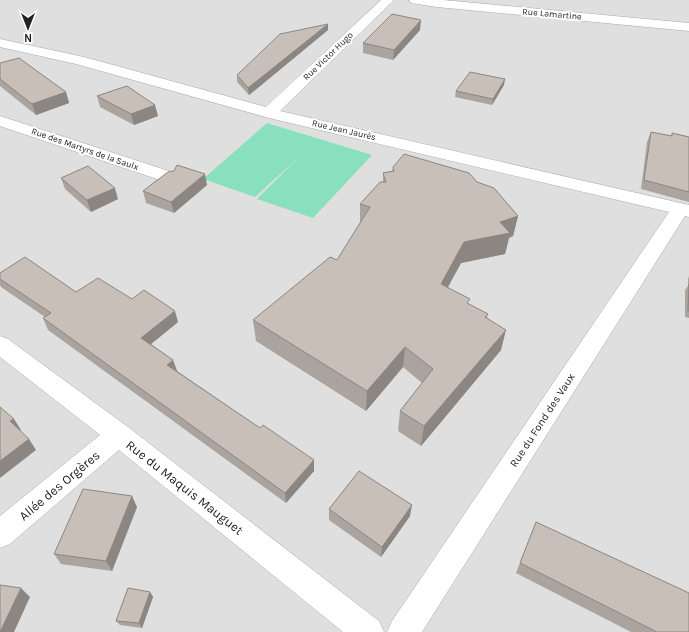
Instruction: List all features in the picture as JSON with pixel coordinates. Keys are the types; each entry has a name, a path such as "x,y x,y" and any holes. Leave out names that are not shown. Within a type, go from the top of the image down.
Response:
{"street":[{"name":"Rue Victor Hugo","path":"268,113 388,0"},
{"name":"Rue Lamartine","path":"415,0 437,4 689,27"},
{"name":"Rue Jean Jaurès","path":"0,43 79,60 268,113 685,210"},
{"path":"0,54 16,46"},
{"name":"Rue des Martyrs de la Saulx","path":"0,121 169,177"},
{"name":"Rue du Fond des Vaux","path":"403,632 685,210"},
{"name":"Rue du Maquis Mauguet","path":"0,346 119,435 368,632"},
{"name":"Allée des Orgères","path":"0,534 119,435"}],"shaded area":[{"path":"0,0 689,0 689,632 0,632"}],"green space":[{"path":"267,123 372,155 313,218 257,199 299,157 255,197 203,179"}],"building":[{"path":"392,14 421,20 394,50 363,43"},
{"path":"328,24 248,88 237,75 280,34"},
{"path":"19,58 66,92 32,104 0,79 0,63"},
{"path":"470,72 505,79 493,99 456,91"},
{"path":"127,86 155,105 131,114 97,96"},
{"path":"651,132 672,136 672,133 689,137 689,192 644,180"},
{"path":"404,154 469,173 477,182 494,188 518,216 500,222 510,233 464,242 441,284 470,299 467,303 488,314 485,317 506,330 424,426 400,411 433,369 405,347 367,391 253,320 330,257 337,260 370,207 360,204 380,182 386,182 383,173 394,171 393,167"},
{"path":"177,165 205,174 171,202 143,191 168,172 174,171"},
{"path":"88,166 115,188 87,200 61,178"},
{"path":"25,257 76,292 98,278 132,299 144,290 175,311 141,338 173,360 167,365 260,428 263,425 314,460 285,493 43,318 51,313 0,279 0,273"},
{"path":"689,284 689,311 688,311"},
{"path":"0,407 14,419 10,421 29,439 0,461"},
{"path":"359,471 412,505 382,547 329,509"},
{"path":"83,489 132,496 106,561 54,554"},
{"path":"536,522 689,593 689,632 657,632 520,563"},
{"path":"0,585 21,588 0,632"},
{"path":"128,588 150,592 139,623 116,621"}]}
